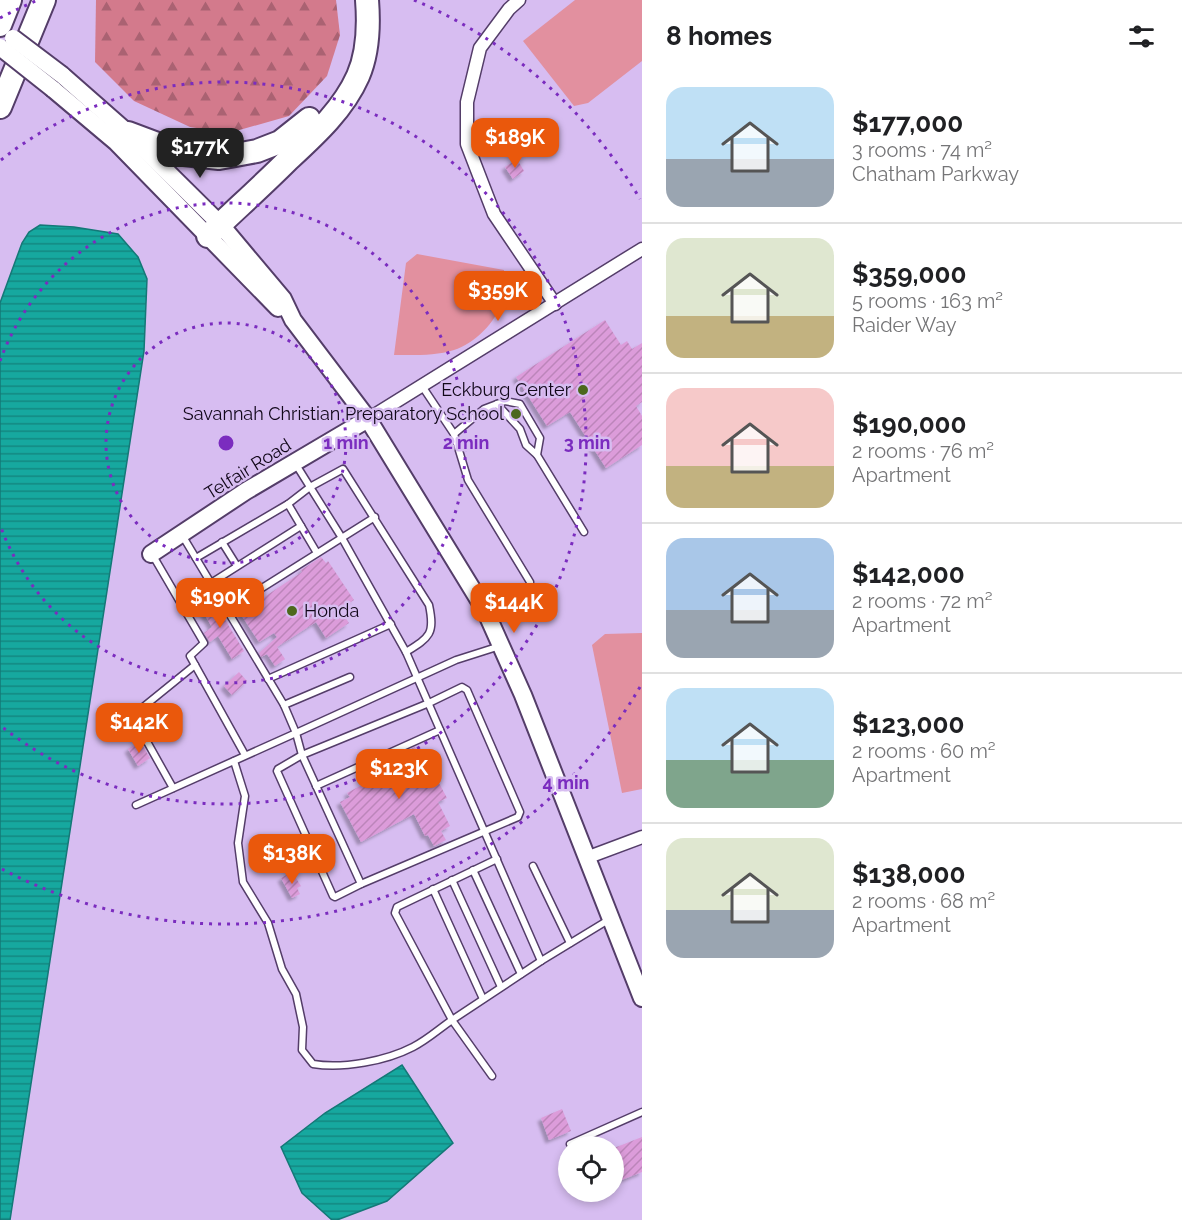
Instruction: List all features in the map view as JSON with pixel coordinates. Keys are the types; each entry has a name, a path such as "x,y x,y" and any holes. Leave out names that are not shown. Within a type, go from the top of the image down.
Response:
{"highway":[{"path":"0,27 10,0"},
{"path":"0,106 44,0"},
{"path":"31,33 55,0"},
{"path":"210,225 330,95 345,70 353,40 355,13 352,0"},
{"path":"210,225 311,139 346,98 358,76 364,57 367,37 367,0"},
{"path":"128,132 184,154 219,158 257,151 280,142 309,119"}],"main road":[{"path":"0,27 116,142 210,225"},
{"path":"0,46 57,82 128,132 210,225 274,305 293,320 368,419 485,610 523,695 642,998"},
{"name":"Telfair Road","path":"151,554 246,491 368,419"}],"street":[{"path":"519,0 509,9 480,48 467,102 467,144 494,214 555,304"},
{"path":"368,419 642,249"},
{"path":"586,858 642,837"}],"lane":[{"path":"422,386 454,434 468,480 530,582"},
{"path":"454,434 484,409 505,401 520,404 540,438 537,455"},
{"path":"497,404 520,429 526,446 537,455 584,532"},
{"path":"295,462 342,538 406,652 541,961"},
{"path":"196,558 343,469 429,605 433,624 425,640 406,652"},
{"path":"288,504 317,553"},
{"path":"227,610 375,517"},
{"path":"211,583 301,526"},
{"path":"182,535 284,705 296,733 302,756 362,884"},
{"path":"222,542 237,566"},
{"path":"151,554 204,643 190,656 245,755"},
{"path":"268,679 391,624"},
{"path":"136,805 456,660 501,645"},
{"path":"173,788 136,722 142,708 195,665"},
{"path":"284,705 350,677"},
{"path":"462,687 467,690 520,812 518,817 335,897 331,893 277,771 279,766 429,704 462,687"},
{"path":"316,786 440,730"},
{"path":"234,761 245,796 238,843 243,882 268,923 282,969 296,994 303,1027 302,1050 313,1064 326,1066 378,1060 414,1047 501,987 610,919"},
{"path":"492,1076 452,1020 394,910 496,859"},
{"path":"533,866 570,943"},
{"path":"473,870 521,974"},
{"path":"452,880 501,987"},
{"path":"433,890 483,999"},
{"path":"589,1136 642,1113"}],"green space":[{"path":"96,0 336,0 340,35 327,76 289,116 229,133 190,127 134,101 95,62"}],"shaded area":[{"path":"575,0 642,0 642,61 588,103 574,106 523,41"},
{"path":"40,225 74,227 118,234 138,257 147,279 144,351 10,1220 0,1220 0,303 22,243 29,232"},
{"path":"417,254 504,270 503,298 495,317 483,331 462,347 432,354 394,355 406,263"},
{"path":"642,633 642,789 622,793 592,645 605,634"},
{"path":"402,1065 453,1143 387,1201 332,1220 302,1193 281,1147 325,1113"}],"building":[{"path":"517,159 524,171 513,179 505,167"},
{"name":"Eckburg Center","path":"605,320 621,345 627,341 632,349 642,343 642,402 636,406 642,416 642,445 606,468 570,412 547,426 516,377"},
{"name":"Honda","path":"321,557 326,563 328,561 354,600 340,609 349,623 326,638 316,622 277,647 285,659 275,666 267,654 261,657 259,653 277,637 274,633 259,642 240,613"},
{"path":"212,598 244,651 232,659 218,636 210,642 204,633 212,627 199,605"},
{"path":"239,672 247,681 232,695 224,686"},
{"path":"140,741 150,758 138,766 128,749"},
{"path":"415,747 421,759 425,757 447,798 438,802 450,826 441,831 446,840 434,846 428,835 425,836 414,814 361,842 340,802 350,797 347,793 407,761 402,753"},
{"path":"292,872 301,886 297,888 300,894 292,898 281,878"},
{"path":"562,1109 571,1131 549,1140 541,1118"},
{"path":"642,1137 642,1172 624,1179 624,1144"}],"place":[{"name":"Eckburg Center","path":"583,390"},
{"name":"Savannah Christian Preparatory School","path":"516,414"},
{"name":"Honda","path":"292,611"}]}
